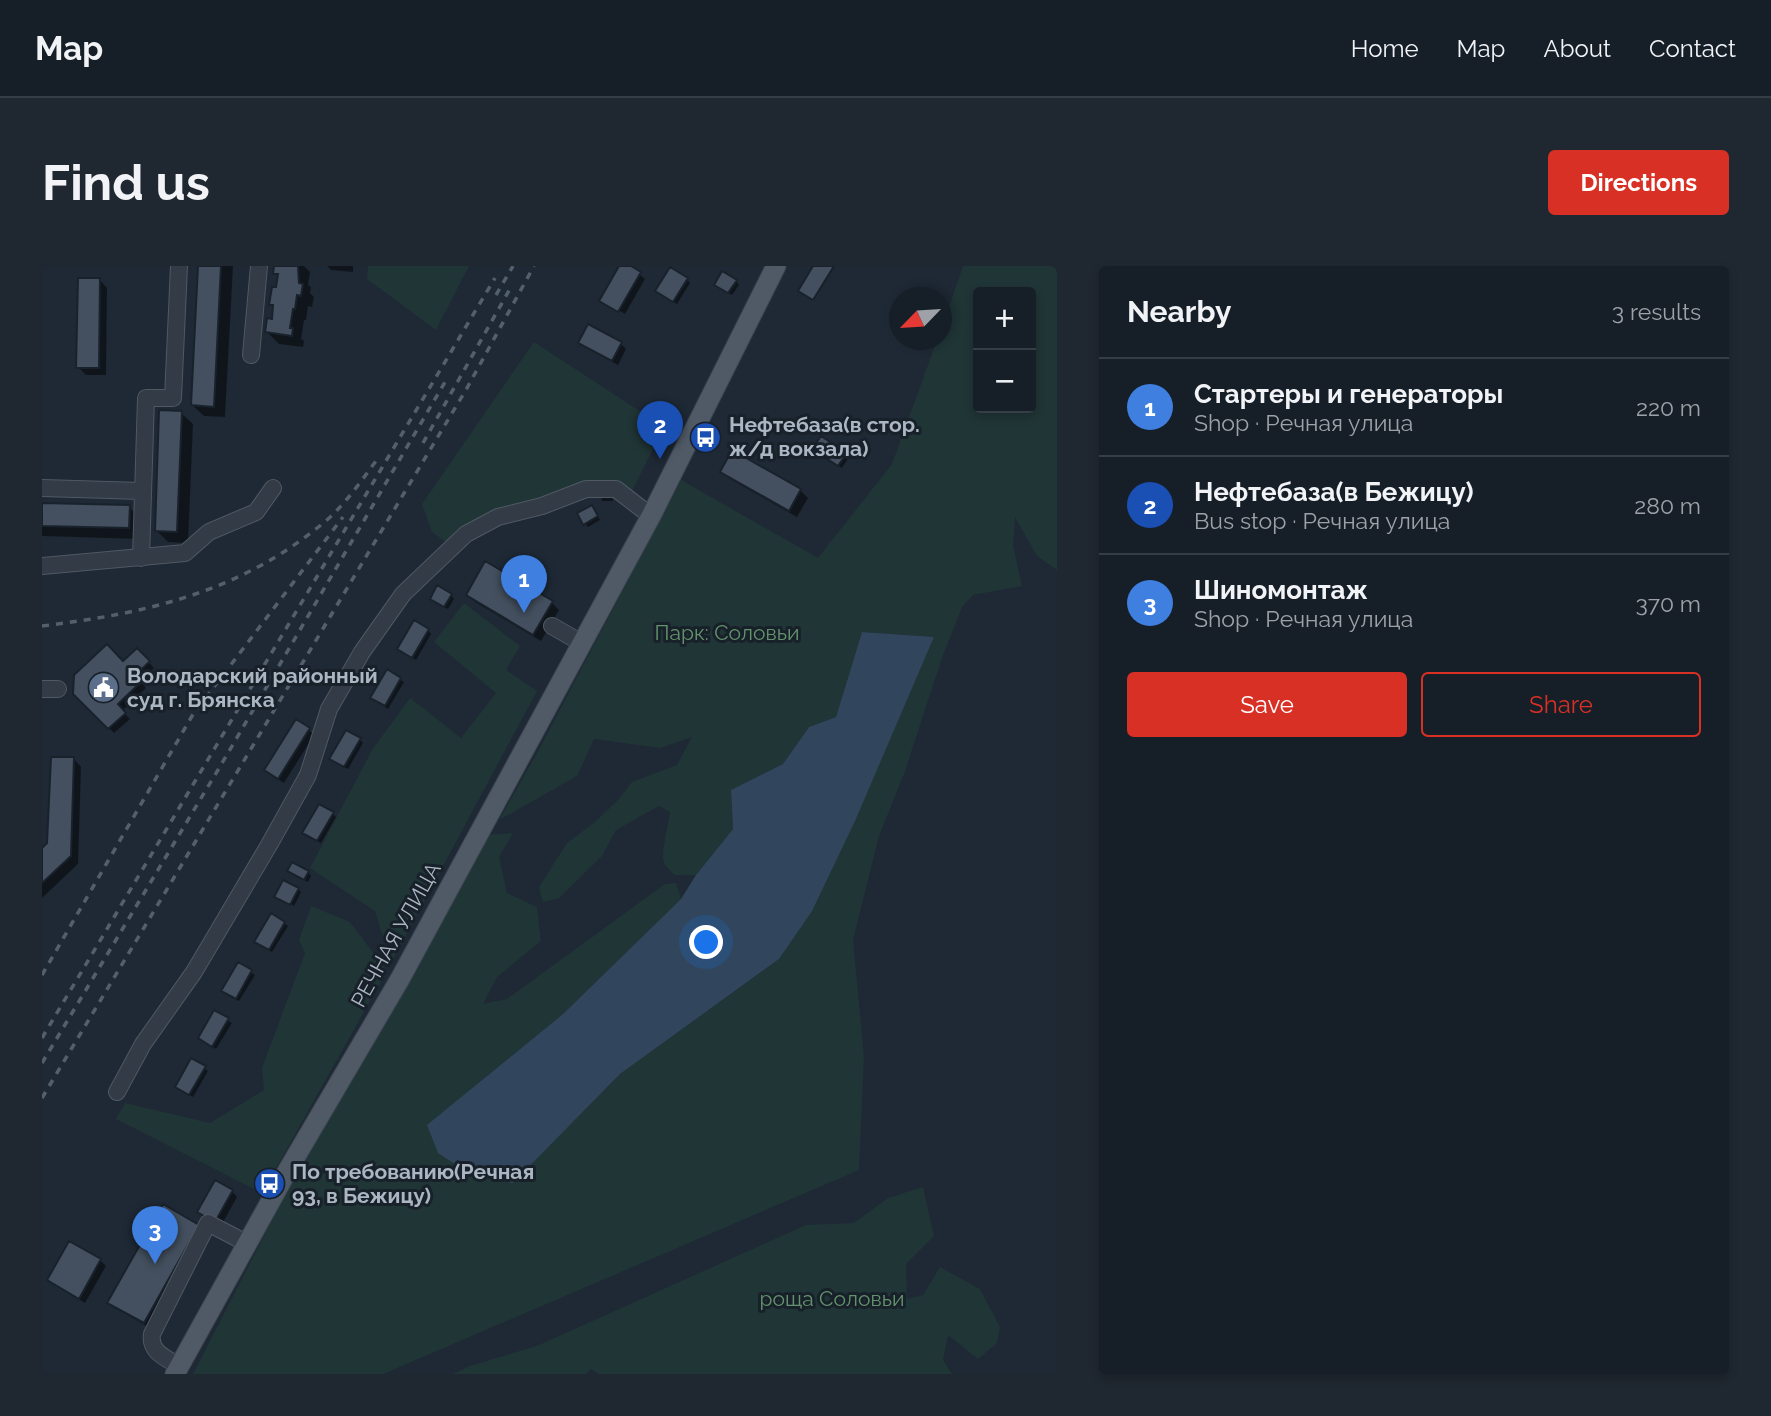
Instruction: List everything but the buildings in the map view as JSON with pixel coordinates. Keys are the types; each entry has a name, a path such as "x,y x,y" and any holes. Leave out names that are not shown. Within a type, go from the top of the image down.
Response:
{"main road":[{"name":"РЕЧНАЯ УЛИЦА","path":"177,1370 289,1168 400,979 580,642 651,516 776,266"}],"lane":[{"path":"141,558 146,398 173,398 179,266"},
{"path":"251,355 259,266"},
{"path":"42,488 142,491"},
{"path":"42,566 185,553 209,532 256,512 273,488"},
{"path":"117,1092 143,1044 194,972 268,845 308,775 335,699 362,652 403,594 466,534 498,517 542,506 586,489 616,489 651,516"},
{"path":"551,626 580,642"},
{"path":"177,1370 155,1351 150,1343 152,1334 208,1223 247,1244"}],"green space":[{"path":"368,266 469,266 436,330 367,279"},
{"name":"Парк: Соловьи","path":"963,266 1057,266 1057,570 1037,556 1015,517 1013,545 1022,586 973,595 962,607 942,658 904,774 879,836 853,940 864,1057 859,1170 383,1374 193,1374 296,1174 481,835 513,833 499,857 507,893 537,907 541,941 497,977 483,1004 507,999 665,884 676,883 681,899 563,1014 470,1090 473,1176 513,1183 620,1074 779,959 876,771 934,637 862,632 836,717 809,727 783,764 731,790 733,829 696,875 675,875 667,868 663,852 670,812 659,806 616,830 602,856 559,898 543,902 539,887 567,843 595,822 632,782 677,765 692,737 660,748 594,739 577,776 499,820 681,480 818,558 892,464 933,350 952,350 952,298"},
{"path":"534,342 664,427 630,495 585,486 447,543 432,532 422,504"},
{"path":"464,603 520,646 506,670 537,691 391,963 375,911 310,868 372,750 410,698 461,738 496,693 434,642"},
{"path":"311,906 350,922 387,971 262,1193 116,1119 125,1103 210,1123 264,1090 262,1068 305,953 299,940"},
{"name":"роща Соловьи","path":"923,1187 934,1236 906,1264 907,1299 923,1295 940,1267 980,1289 1000,1327 997,1343 978,1359 948,1335 943,1360 952,1374 599,1374 591,1369 586,1374 453,1374 470,1366 539,1345 806,1225 854,1223 888,1198"}],"water":[{"path":"862,632 934,637 855,821 812,911 779,959 620,1074 513,1183 473,1176 438,1153 427,1125 563,1014 681,899 696,875 733,829 731,790 783,764 809,727 836,717"}],"railway":[{"path":"496,295 513,266"},
{"path":"42,1098 467,388 534,266"},
{"path":"42,1038 495,278"},
{"path":"423,443 511,287"},
{"path":"42,1063 218,770 445,382"},
{"path":"42,626 120,614 194,595 263,564 296,544 328,519 349,497 379,457"},
{"path":"42,975 192,716 343,517"}],"place":[{"name":"Нефтебаза(в стор. ж/д вокзала)","path":"706,437"},
{"name":"Нефтебаза(в Бежицу)","path":"660,459"},
{"name":"Стартеры и генераторы","path":"524,613"},
{"name":"Володарский районный суд г. Брянска","path":"104,688"},
{"name":"По требованию(Речная 93, в Бежицу)","path":"269,1184"},
{"name":"Шиномонтаж","path":"155,1264"}]}
